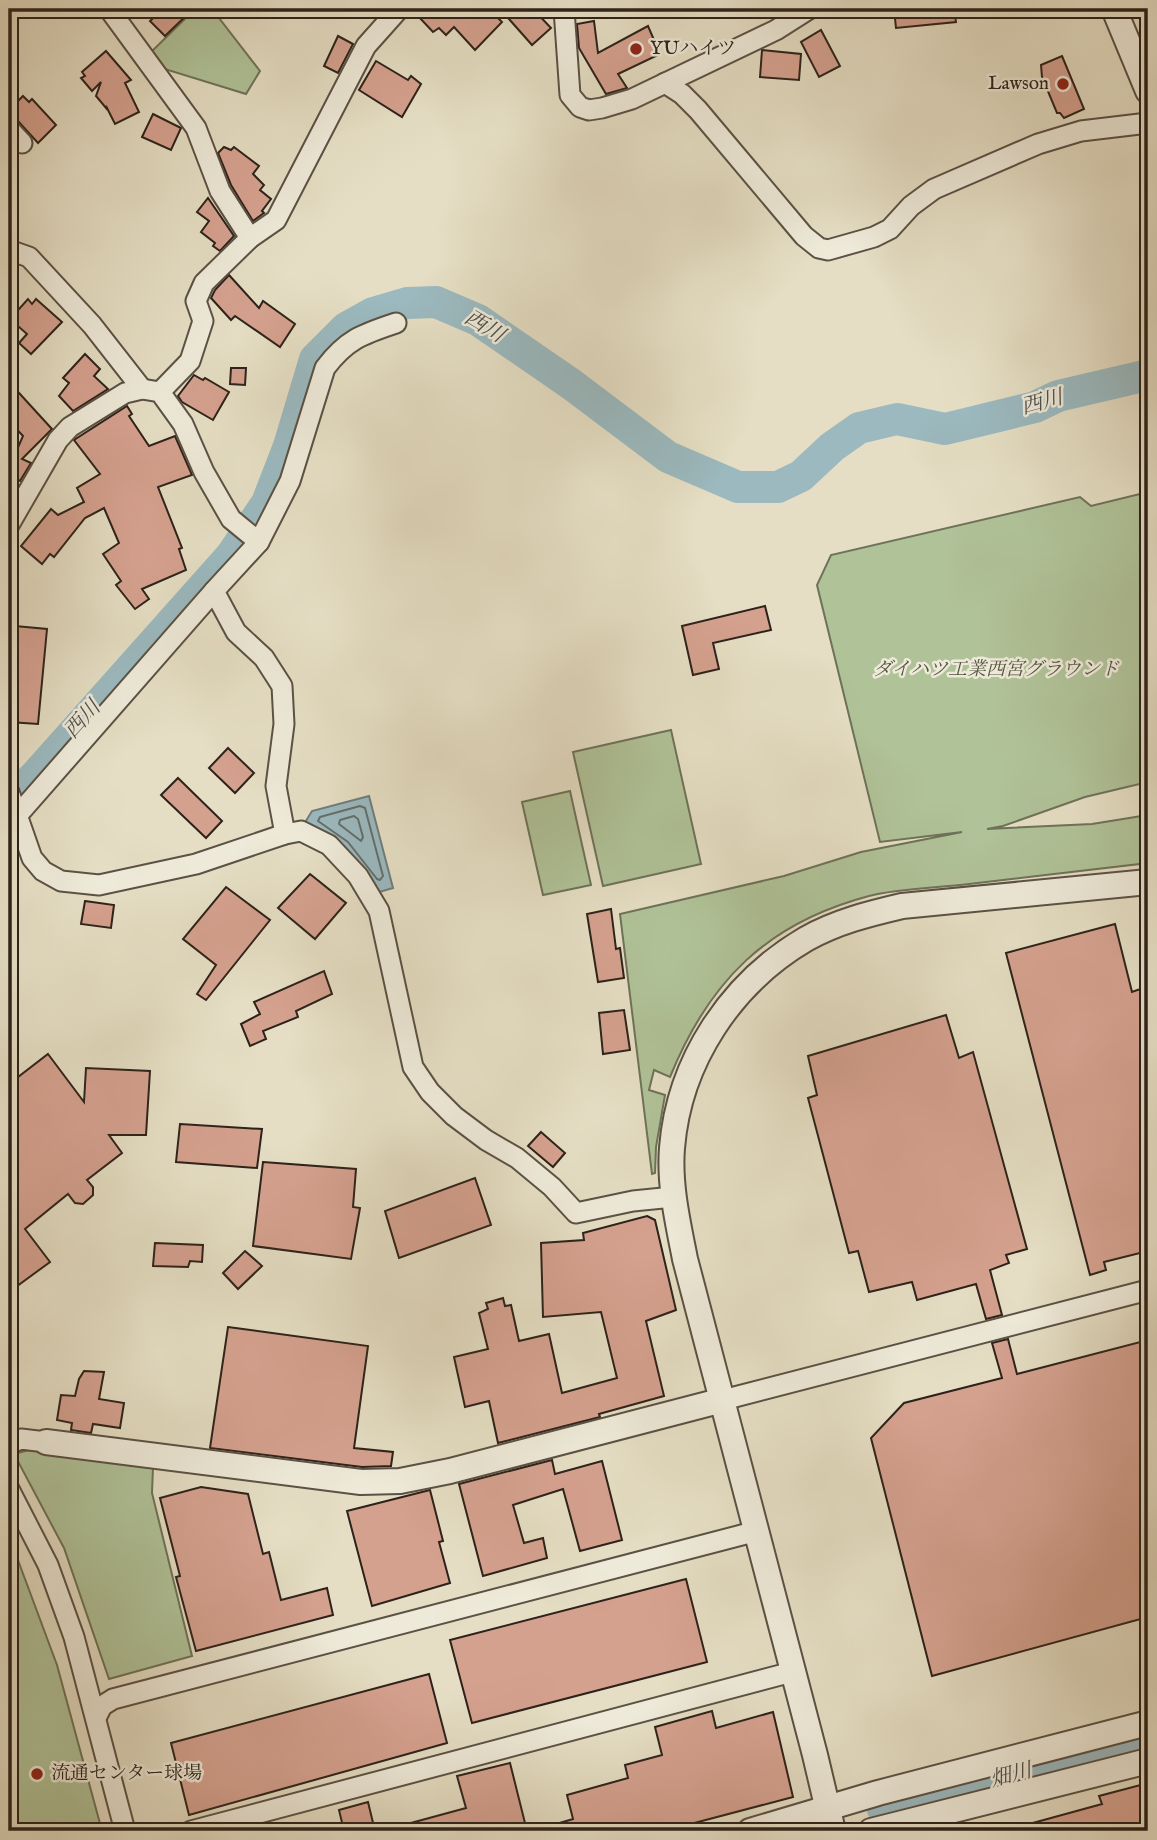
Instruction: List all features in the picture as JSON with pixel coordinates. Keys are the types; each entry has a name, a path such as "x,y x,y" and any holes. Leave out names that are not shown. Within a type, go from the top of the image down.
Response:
{"street":[{"path":"108,9 196,128 220,191 250,238"},
{"path":"9,525 58,440 69,427 125,393 151,390 190,361 203,321 197,301 204,283 250,238 276,220 366,46 399,9"},
{"path":"564,9 570,95 580,107 589,110 632,99 776,30 809,9"},
{"path":"1114,9 1148,91"},
{"path":"665,83 682,94 698,110 804,236 819,248 828,250 874,237 890,229 911,206 934,189 1038,145 1081,131 1148,123"},
{"path":"9,250 29,257 183,424 204,472 231,519 259,541"},
{"path":"396,323 358,336 336,354 325,368 290,481 259,541 12,811 32,858 43,871 61,881 99,885 196,864 301,831 330,845 358,876 379,911 413,1067 430,1092 454,1116 486,1140 517,1158 552,1187 576,1213 633,1201 673,1197"},
{"path":"214,592 236,632 264,657 282,685 284,724 276,786 285,834"},
{"path":"831,1820 685,1259 673,1197 672,1150 684,1089 709,1031 756,975 780,956 836,924 864,914 902,906 1148,882"},
{"path":"9,1444 21,1439 348,1480 400,1482 1148,1290"},
{"path":"9,1489 48,1565 74,1637 125,1831"},
{"path":"96,1718 102,1706 113,1699 757,1531"},
{"path":"191,1831 792,1672"},
{"path":"750,1831 831,1820 878,1793 1148,1723"},
{"path":"871,1831 1148,1761"}],"green space":[{"path":"195,9 212,9 260,71 246,94 158,67 149,54"},
{"name":"ダイハツ工業西宮グラウンド","path":"1148,492 1148,782 1085,797 1003,826 987,829 1092,824 1148,815 1148,863 881,893 800,922 771,940 723,985 703,1012 670,1077 654,1070 649,1090 665,1095 656,1147 655,1173 652,1174 620,914 784,876 861,852 962,832 880,842 817,585 831,555 1080,497 1091,506"},
{"path":"671,730 701,864 603,886 573,752"},
{"path":"570,791 591,885 543,895 522,802"},
{"path":"29,1450 153,1467 152,1493 192,1656 109,1679 64,1548 14,1454"},
{"path":"9,1536 57,1665 102,1831 9,1831"}],"water":[{"path":"369,796 393,888 376,893 304,824 312,811"}],"building":[{"path":"163,9 193,9 165,36 150,21"},
{"path":"425,9 466,9 474,17 483,9 489,9 502,22 475,50 454,27 446,35 439,28 433,32 418,16"},
{"path":"520,9 533,9 551,28 532,45 509,19"},
{"path":"894,9 954,9 956,22 896,28"},
{"path":"594,21 598,53 648,26 660,54 618,74 627,88 606,94 579,48 577,24"},
{"path":"821,30 840,66 819,77 801,42"},
{"path":"338,36 353,44 338,73 324,66"},
{"path":"762,50 801,54 799,80 760,77"},
{"path":"106,51 131,80 125,83 139,112 115,124 106,106 96,96 101,82 92,91 81,78 85,76 82,72"},
{"path":"1062,56 1084,109 1064,118 1057,113 1042,77 1041,65"},
{"path":"376,61 408,80 411,76 421,84 402,117 359,90"},
{"path":"23,96 29,102 32,99 56,125 38,143 9,114 9,110"},
{"path":"153,114 181,128 171,150 142,137"},
{"path":"224,147 231,150 234,147 259,166 253,174 264,185 260,190 271,199 262,211 264,213 253,221 231,185 218,153"},
{"path":"208,198 234,236 220,251 213,246 215,243 201,232 209,221 197,212"},
{"path":"229,275 259,308 263,301 295,324 280,347 235,316 231,320 211,298"},
{"path":"28,299 32,304 36,299 62,322 31,354 19,343 27,334 10,319"},
{"path":"85,354 100,369 94,376 108,389 73,411 59,396 69,383 63,378"},
{"path":"231,368 246,368 245,385 230,384"},
{"path":"194,375 203,380 205,378 229,392 213,420 182,402 178,396"},
{"path":"9,382 52,429 22,459 31,463 20,481 9,475 9,468 23,436 9,421"},
{"path":"127,406 132,414 129,416 149,446 175,436 192,475 158,487 182,548 179,549 186,570 142,589 149,599 135,609 116,585 121,581 103,554 119,543 104,508 85,518 54,557 50,554 42,564 21,546 51,509 58,515 84,502 77,488 100,474 74,440"},
{"path":"765,606 771,630 713,643 719,669 693,675 682,626"},
{"path":"15,626 47,629 38,724 9,722"},
{"path":"228,748 254,773 235,793 209,768"},
{"path":"178,778 222,821 206,838 161,795"},
{"path":"310,874 346,903 315,939 278,908"},
{"path":"226,887 270,920 206,1000 197,994 216,965 183,939"},
{"path":"85,901 114,905 111,928 81,924"},
{"path":"611,909 616,949 620,948 624,978 598,982 587,914"},
{"path":"1115,924 1132,992 1143,988 1148,1007 1148,1251 1104,1262 1106,1270 1090,1275 1006,953"},
{"path":"324,971 332,994 296,1011 298,1017 263,1031 266,1039 250,1046 241,1024 260,1014 254,1002"},
{"path":"624,1010 630,1050 603,1054 599,1013"},
{"path":"946,1015 959,1058 973,1052 1027,1249 1006,1255 1009,1263 990,1270 1002,1315 986,1319 976,1284 917,1300 912,1282 869,1292 858,1251 849,1253 808,1098 817,1095 808,1056"},
{"path":"48,1054 84,1102 86,1068 150,1071 146,1135 109,1135 122,1153 87,1180 93,1187 93,1195 83,1204 75,1203 68,1194 25,1229 50,1262 9,1292 9,1084"},
{"path":"180,1124 262,1129 257,1168 176,1162"},
{"path":"541,1132 565,1153 553,1167 528,1146"},
{"path":"263,1162 356,1169 353,1207 360,1208 351,1259 253,1246"},
{"path":"475,1178 491,1225 399,1258 385,1211"},
{"path":"647,1216 655,1220 676,1310 646,1321 664,1396 599,1414 600,1417 498,1443 489,1401 465,1407 454,1357 488,1349 479,1313 488,1309 486,1303 503,1298 505,1306 511,1305 519,1341 549,1334 562,1393 617,1378 601,1312 543,1317 541,1243 584,1240 583,1233"},
{"path":"155,1243 203,1245 202,1262 190,1261 188,1267 153,1266"},
{"path":"245,1251 262,1266 238,1289 223,1273"},
{"path":"228,1327 368,1346 354,1448 393,1452 391,1466 362,1467 210,1448"},
{"path":"1008,1339 1017,1374 1148,1340 1148,1617 932,1676 871,1438 904,1403 1002,1378 992,1343"},
{"path":"84,1371 104,1372 99,1399 124,1403 120,1428 93,1424 91,1433 71,1430 72,1423 57,1420 61,1395 75,1396"},
{"path":"552,1460 555,1474 602,1461 622,1540 580,1551 563,1489 513,1505 524,1543 543,1538 547,1558 483,1576 459,1484"},
{"path":"201,1487 248,1494 263,1554 269,1552 281,1600 327,1588 333,1615 196,1651 176,1577 180,1576 160,1498"},
{"path":"430,1490 443,1541 439,1542 450,1583 372,1606 347,1511"},
{"path":"686,1579 707,1662 472,1723 450,1640"},
{"path":"429,1674 447,1743 189,1815 171,1743"},
{"path":"712,1711 716,1728 773,1712 793,1797 664,1831 546,1831 546,1827 573,1819 567,1795 628,1778 625,1765 662,1755 655,1727"},
{"path":"510,1763 527,1831 397,1831 396,1827 466,1808 457,1776"},
{"path":"1148,1783 1148,1831 1018,1831 1018,1827 1102,1804 1099,1796"},
{"path":"368,1802 375,1831 344,1831 339,1810"}],"waterway":[{"name":"西川","path":"9,801 35,776 231,556 267,503 289,446 315,359 346,328 373,313 407,303 436,302 478,320 571,384 668,457 738,487 778,487 801,476 832,447 859,428 897,419 945,429 1035,407 1058,396 1148,375"},
{"name":"畑川","path":"883,1809 1140,1743"}],"place":[{"name":"YUハイツ","path":"636,49"},
{"name":"Lawson","path":"1063,84"},
{"name":"流通センター球場","path":"37,1774"}]}
